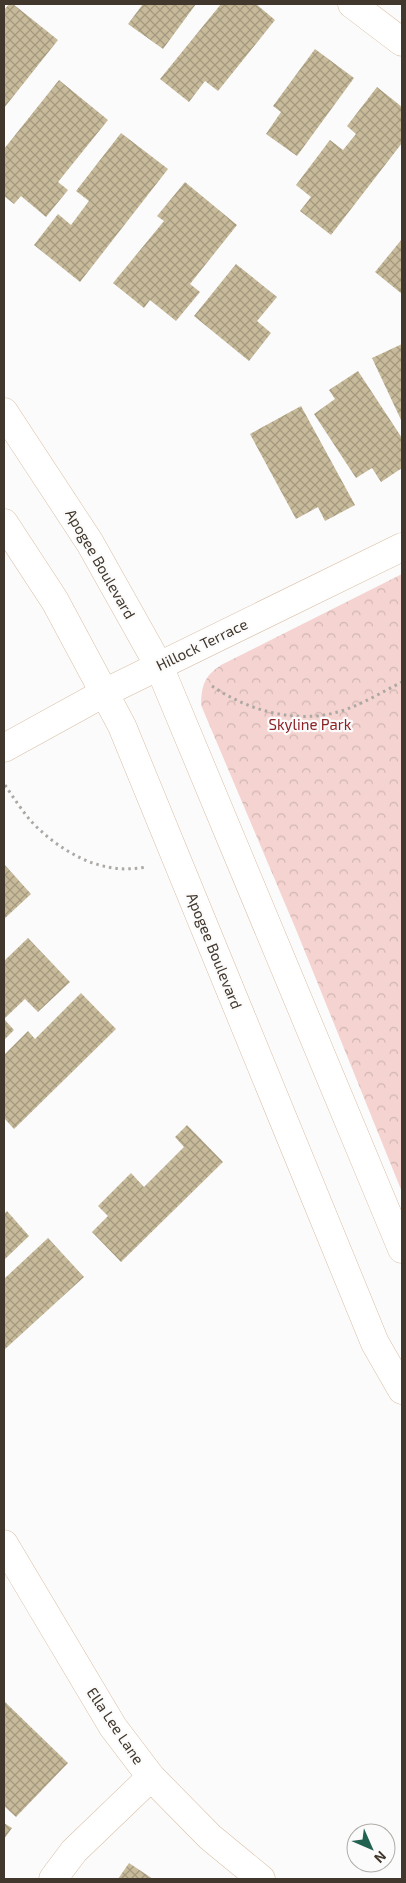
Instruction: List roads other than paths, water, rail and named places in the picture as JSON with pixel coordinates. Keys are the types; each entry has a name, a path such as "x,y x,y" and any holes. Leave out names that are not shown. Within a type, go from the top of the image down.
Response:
{"street":[{"path":"352,4 402,42"},
{"name":"Apogee Boulevard","path":"4,412 90,544 159,666 402,1249"},
{"name":"Apogee Boulevard","path":"4,524 55,601 124,732 376,1343 402,1390"},
{"name":"Hillock Terrace","path":"4,748 104,693 402,547"},
{"name":"Ella Lee Lane","path":"4,1544 114,1727 151,1777 210,1837 261,1879"},
{"path":"52,1879 74,1852 151,1777"}],"park label":[{"name":"Skyline Park","path":"310,725"}]}
